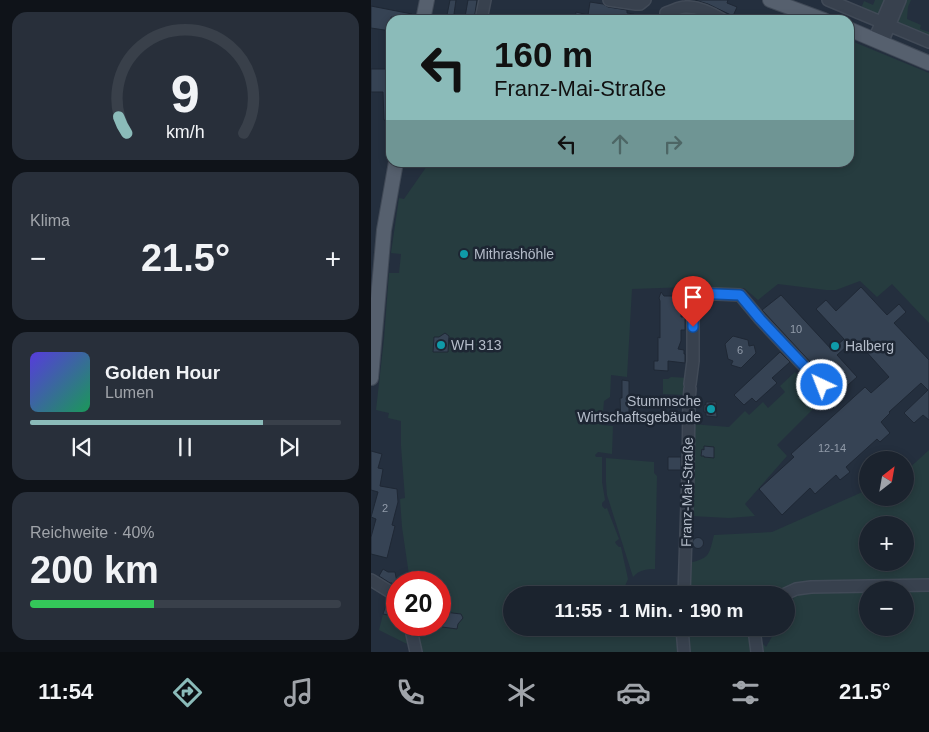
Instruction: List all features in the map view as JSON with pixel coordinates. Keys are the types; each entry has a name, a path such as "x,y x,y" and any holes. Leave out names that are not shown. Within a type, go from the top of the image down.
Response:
{"main road":[{"path":"424,15 427,0"},
{"path":"770,0 810,15"},
{"path":"854,32 929,63"},
{"path":"371,378 385,230 395,167"}],"street":[{"path":"482,15 485,0"},
{"path":"609,0 640,4 645,0"},
{"path":"828,0 929,42"},
{"path":"878,41 891,0"},
{"path":"885,23 900,0"},
{"path":"666,13 683,7 695,7 715,15"},
{"name":"Franz-Mai-Straße","path":"683,586 689,465 688,418 693,361 693,293 740,295 832,396"},
{"path":"371,580 386,589"},
{"path":"795,590 811,587 929,585"},
{"path":"412,636 416,652"},
{"path":"683,636 684,652"},
{"path":"755,636 757,652"}],"green space":[{"path":"875,0 885,0 878,14 861,8 864,1 873,5"},
{"path":"904,0 911,0 907,19 921,25 920,29 929,32 929,36 896,22"},
{"path":"680,11 704,12 703,15 673,15"},
{"path":"854,42 929,73 929,323 892,284 877,297 860,281 836,290 778,284 758,300 744,288 632,289 627,377 611,375 610,397 604,401 602,425 613,426 612,454 598,452 595,455 596,457 602,457 602,482 605,500 602,506 605,509 607,508 619,539 615,542 621,547 628,579 625,586 503,586 503,636 761,636 762,643 766,647 772,636 795,636 795,586 690,586 689,563 707,555 714,535 772,532 859,494 859,506 914,506 914,464 929,450 929,652 419,652 415,636 451,636 451,571 408,571 400,499 405,498 401,421 388,418 389,413 376,410 389,273 399,273 401,254 391,253 399,198 404,199 426,167 854,167"},
{"path":"795,372 806,384 810,380 826,396 777,445 787,456 745,504 755,516 729,518 691,516 691,424 729,427 745,411 749,415 763,402 768,408 785,392 780,386"},
{"path":"671,377 689,378 685,395 663,394 663,379"},
{"path":"606,458 654,462 654,473 657,476 655,569 643,570 633,577 607,495"},
{"path":"383,614 386,615 386,634 379,630"},
{"path":"391,636 407,636 409,645"}],"building":[{"path":"450,0 456,0 454,14 458,15 447,15"},
{"path":"468,0 477,0 475,15 465,15"},
{"path":"695,0 728,0 727,3 737,7 733,15 731,15"},
{"path":"590,2 627,10 627,13 634,14 634,15 588,15"},
{"path":"371,6 412,14 386,15 386,30 371,28"},
{"path":"576,12 588,15 576,15"},
{"path":"371,69 386,69 386,120 384,120 383,92 371,92"},
{"path":"861,287 887,315 899,304 906,312 894,323 929,360 929,420 923,415 914,423 904,413 928,390 921,383 889,412 881,422 890,433 880,442 877,439 864,451 859,451 859,455 846,467 850,472 840,480 836,475 815,494 810,488 782,515 759,489 794,457 791,454 865,387 871,393 889,377 855,339 837,355 857,377 839,393 762,310 781,295 832,350 844,339 816,309 826,300 836,311"},
{"path":"661,292 664,296 678,296 679,303 684,305 681,309 681,317 685,317 685,330 681,330 681,341 678,349 684,350 685,363 668,361 668,371 654,370 654,361 658,361 658,337 660,338 659,298"},
{"name":"WH 313","path":"445,333 449,336 448,352 433,352 434,337 439,337"},
{"path":"733,336 748,340 749,346 754,345 756,353 741,368 731,365 733,361 728,359 725,344"},
{"path":"780,352 790,362 772,378 777,383 756,402 752,398 744,405 734,395"},
{"path":"622,380 629,381 629,423 621,423 620,398 622,398"},
{"name":"Stummsche Wirtschaftsgebäude","path":"706,402 716,402 717,417 706,416 704,405 706,405"},
{"path":"704,446 714,447 714,458 701,456"},
{"path":"371,451 382,454 378,468 383,469 380,486 397,489 398,502 392,525 395,526 387,558 371,554 371,537 376,519 371,517 378,492 371,490"},
{"path":"668,457 681,457 681,470 668,470"},
{"path":"698,537 704,543 698,549 692,543"},
{"path":"383,569 386,571 386,580 379,576"},
{"path":"451,613 461,614 463,618 458,624 457,629 451,628"}],"place":[{"name":"Mithrashöhle","path":"464,254"},
{"name":"WH 313","path":"441,345"},
{"name":"Halberg","path":"835,346"},
{"name":"Stummsche Wirtschaftsgebäude","path":"711,409"}],"route":[{"path":"693,327 693,293 740,295 822,385"}]}
